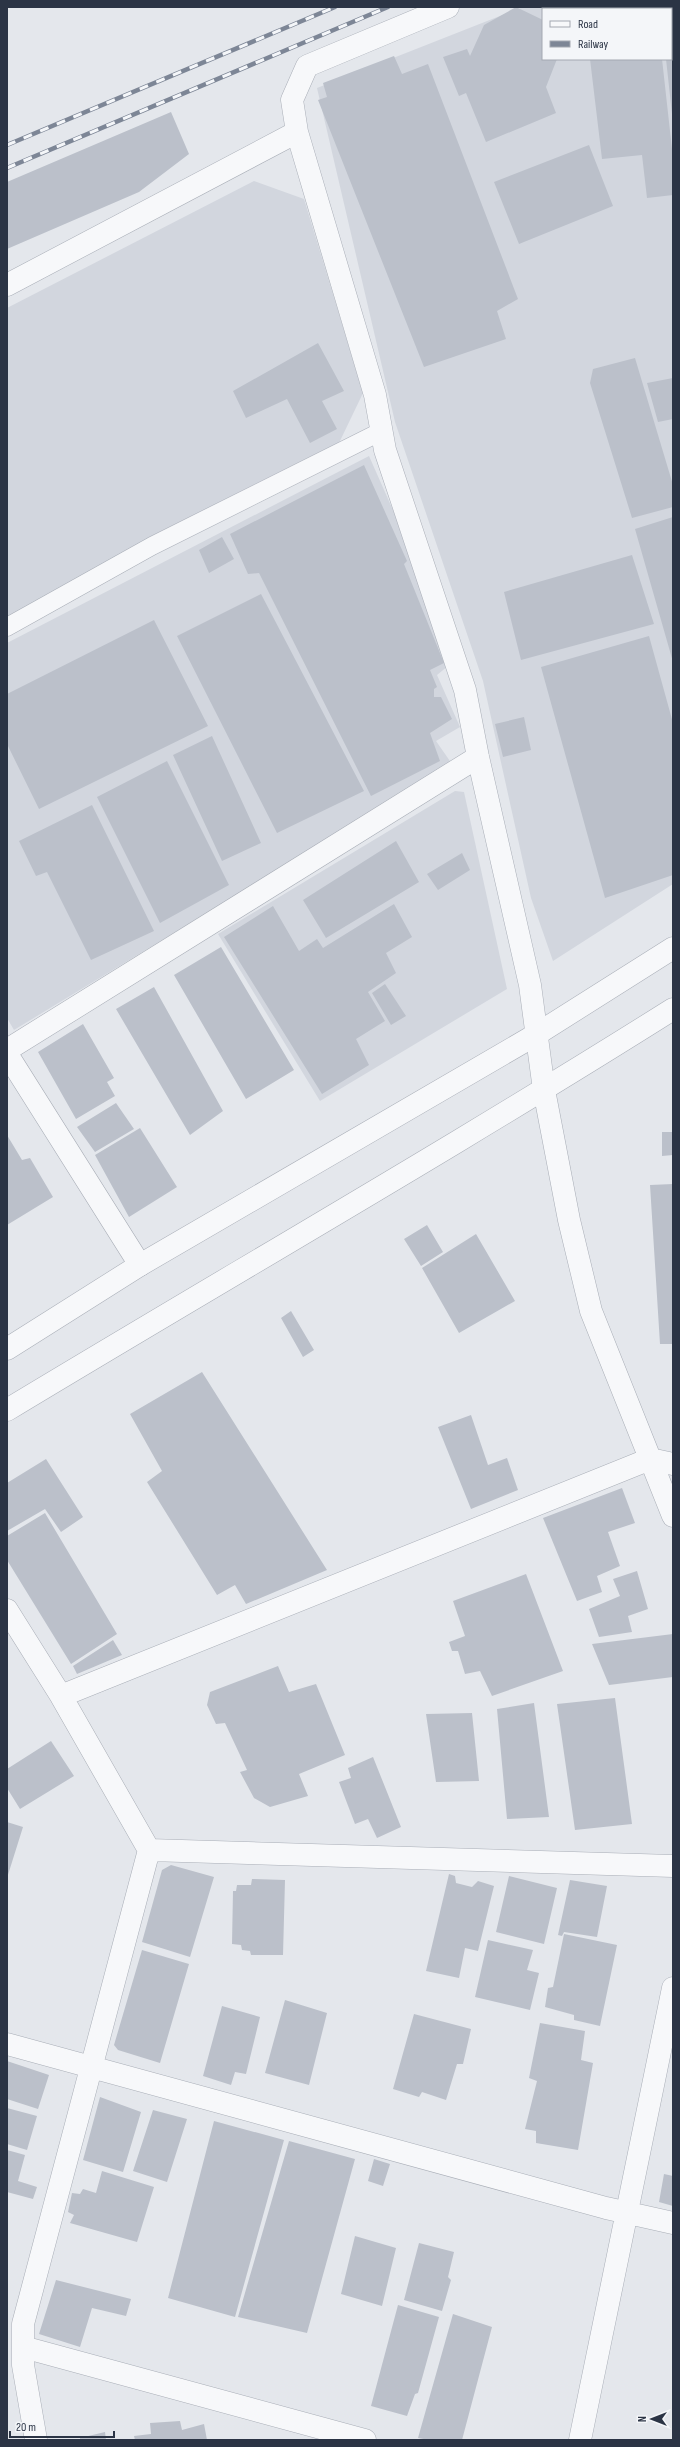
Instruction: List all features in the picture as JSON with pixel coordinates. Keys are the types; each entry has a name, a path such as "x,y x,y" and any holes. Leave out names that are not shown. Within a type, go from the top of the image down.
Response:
{"street":[{"path":"448,7 307,66 292,100 297,132 375,395 380,432 466,690 478,757 530,985 544,1090 569,1220 591,1311 673,1516"},
{"path":"7,285 297,132"},
{"path":"7,1050 478,757"},
{"path":"7,1349 140,1265 537,1034 673,948"},
{"path":"7,1410 544,1090 673,1009"},
{"path":"7,1054 140,1265"},
{"path":"61,1696 650,1459 673,1464"},
{"path":"7,1610 61,1696 149,1850 23,2324 23,2365 36,2440"},
{"path":"149,1850 673,1866"},
{"path":"580,2440 673,1988"},
{"path":"7,2044 92,2066 606,2208 628,2211 673,2223"},
{"path":"23,2347 366,2440"}],"lane":[{"path":"7,627 152,546 380,432"}],"shaded area":[{"path":"523,7 673,7 673,884 553,961 531,898 483,681 395,422 317,88"},
{"path":"254,181 304,199 363,393 339,443 7,620 7,308"},
{"path":"369,456 416,562 448,666 437,675 460,727 436,741 452,764 14,1030 7,1018 7,643"},
{"path":"455,791 464,792 507,989 320,1101 218,934"}],"building":[{"path":"516,7 542,20 542,60 557,60 546,87 556,113 486,142 466,93 459,96 443,57 467,49 470,56 484,25"},
{"path":"673,7 673,52 672,8 584,8"},
{"path":"394,56 402,74 428,64 518,299 497,311 506,339 424,367 318,100 327,97 323,83"},
{"path":"673,56 672,114 666,60 672,60"},
{"path":"590,60 662,60 673,158 673,195 647,198 642,155 602,159"},
{"path":"171,112 189,154 139,192 7,249 7,182"},
{"path":"589,145 613,206 519,244 494,182"},
{"path":"318,343 344,391 322,401 337,429 310,443 287,399 246,418 233,391"},
{"path":"635,358 673,485 673,507 632,518 590,383 593,369"},
{"path":"673,378 673,419 658,422 647,383"},
{"path":"364,465 407,561 404,564 444,663 430,670 437,687 434,689 434,697 441,697 452,719 430,733 440,761 371,796 259,573 248,574 230,534"},
{"path":"673,517 673,662 635,529"},
{"path":"222,537 234,559 209,573 199,550"},
{"path":"632,555 654,624 521,660 504,592"},
{"path":"261,594 364,791 277,833 177,636"},
{"path":"154,620 208,726 39,809 7,744 7,694"},
{"path":"649,636 673,723 673,875 605,898 541,667"},
{"path":"524,717 531,750 503,757 495,724"},
{"path":"212,736 261,843 222,861 173,755"},
{"path":"167,761 229,885 160,923 97,797"},
{"path":"92,805 154,931 91,960 47,872 36,876 19,841"},
{"path":"396,841 419,882 326,938 303,900"},
{"path":"462,853 470,870 438,890 427,874"},
{"path":"394,904 412,937 386,953 396,973 368,992 385,1021 356,1039 369,1065 322,1094 224,937 273,906 299,951 317,939 323,948"},
{"path":"221,947 294,1070 246,1099 174,975"},
{"path":"385,984 406,1016 391,1025 372,993"},
{"path":"154,987 223,1111 190,1135 116,1009"},
{"path":"83,1024 114,1078 107,1082 115,1096 76,1119 38,1052"},
{"path":"116,1103 134,1129 95,1152 77,1127"},
{"path":"140,1128 177,1187 129,1217 95,1155"},
{"path":"662,1132 673,1132 673,1155 662,1156"},
{"path":"7,1135 22,1160 30,1158 53,1197 7,1225"},
{"path":"673,1184 673,1344 660,1344 650,1185"},
{"path":"427,1225 443,1252 421,1266 404,1239"},
{"path":"476,1234 515,1301 459,1333 422,1268"},
{"path":"291,1311 314,1350 303,1357 281,1318"},
{"path":"202,1372 327,1570 246,1604 235,1585 217,1595 147,1482 162,1471 130,1414"},
{"path":"471,1415 488,1465 507,1458 518,1490 471,1509 438,1427"},
{"path":"46,1459 83,1517 61,1532 45,1509 7,1531 7,1483"},
{"path":"622,1488 635,1523 608,1532 620,1566 597,1576 602,1592 577,1601 543,1518"},
{"path":"45,1513 117,1634 71,1664 7,1560 7,1536"},
{"path":"637,1571 648,1609 628,1616 632,1632 599,1637 589,1609 620,1596 613,1579"},
{"path":"526,1574 563,1671 492,1696 480,1671 465,1674 458,1651 452,1651 449,1642 465,1636 453,1601"},
{"path":"673,1634 673,1677 609,1685 592,1644"},
{"path":"113,1640 122,1655 77,1674 73,1666"},
{"path":"278,1666 289,1692 316,1684 345,1755 299,1774 308,1796 270,1807 254,1798 240,1772 247,1770 225,1723 216,1724 207,1705 210,1692"},
{"path":"615,1698 632,1824 575,1830 557,1704"},
{"path":"534,1703 549,1817 507,1819 497,1709"},
{"path":"472,1713 479,1781 436,1782 426,1714"},
{"path":"51,1741 74,1776 20,1809 7,1788 7,1769"},
{"path":"373,1757 401,1827 377,1838 368,1819 355,1824 339,1782 351,1778 348,1768"},
{"path":"7,1822 23,1827 7,1878"},
{"path":"171,1865 214,1877 190,1957 142,1942 162,1870"},
{"path":"449,1874 455,1876 456,1883 472,1887 478,1881 494,1886 478,1951 465,1948 459,1978 426,1971"},
{"path":"509,1876 557,1888 544,1944 496,1932"},
{"path":"252,1879 285,1880 283,1955 251,1955 250,1951 242,1950 241,1945 232,1944 233,1891 236,1891 237,1885 251,1885"},
{"path":"570,1880 607,1886 597,1937 564,1932 562,1936 558,1935"},
{"path":"564,1934 617,1945 600,2026 574,2020 574,2015 545,2007 548,1988 553,1987"},
{"path":"488,1940 533,1950 527,1970 539,1973 530,2010 475,1997"},
{"path":"142,1950 189,1964 160,2063 118,2050 114,2045"},
{"path":"285,2000 327,2013 309,2085 265,2073"},
{"path":"222,2006 260,2017 246,2074 235,2072 231,2085 203,2076"},
{"path":"414,2014 471,2029 463,2064 457,2064 446,2100 422,2092 419,2097 393,2089"},
{"path":"540,2023 585,2031 581,2060 593,2063 578,2150 536,2143 536,2131 525,2129 537,2081 529,2078"},
{"path":"7,2061 49,2075 38,2109 7,2099"},
{"path":"100,2097 141,2112 123,2172 83,2160"},
{"path":"7,2108 37,2116 27,2150 7,2144"},
{"path":"153,2110 187,2119 167,2182 133,2171"},
{"path":"214,2121 284,2140 235,2317 168,2298"},
{"path":"289,2141 355,2159 307,2333 238,2317"},
{"path":"7,2150 25,2155 18,2181 37,2187 33,2199 7,2192"},
{"path":"374,2159 390,2164 383,2186 368,2181"},
{"path":"102,2171 154,2187 137,2242 70,2223 74,2215 68,2212 72,2193 80,2194 83,2189 96,2193"},
{"path":"664,2174 673,2176 673,2206 659,2202"},
{"path":"355,2236 396,2248 382,2306 341,2294"},
{"path":"419,2243 454,2252 448,2277 451,2280 442,2311 404,2300"},
{"path":"56,2280 131,2299 126,2316 92,2308 80,2347 39,2334"},
{"path":"398,2305 439,2317 418,2393 415,2394 407,2416 371,2406"},
{"path":"453,2314 492,2327 462,2440 429,2440 418,2438"},
{"path":"180,2421 182,2430 204,2424 207,2440 135,2440 134,2436 151,2434 150,2423"},
{"path":"105,2432 106,2440 80,2440 80,2438"}],"railway":[{"path":"7,145 335,7"},
{"path":"7,168 388,7"}]}
